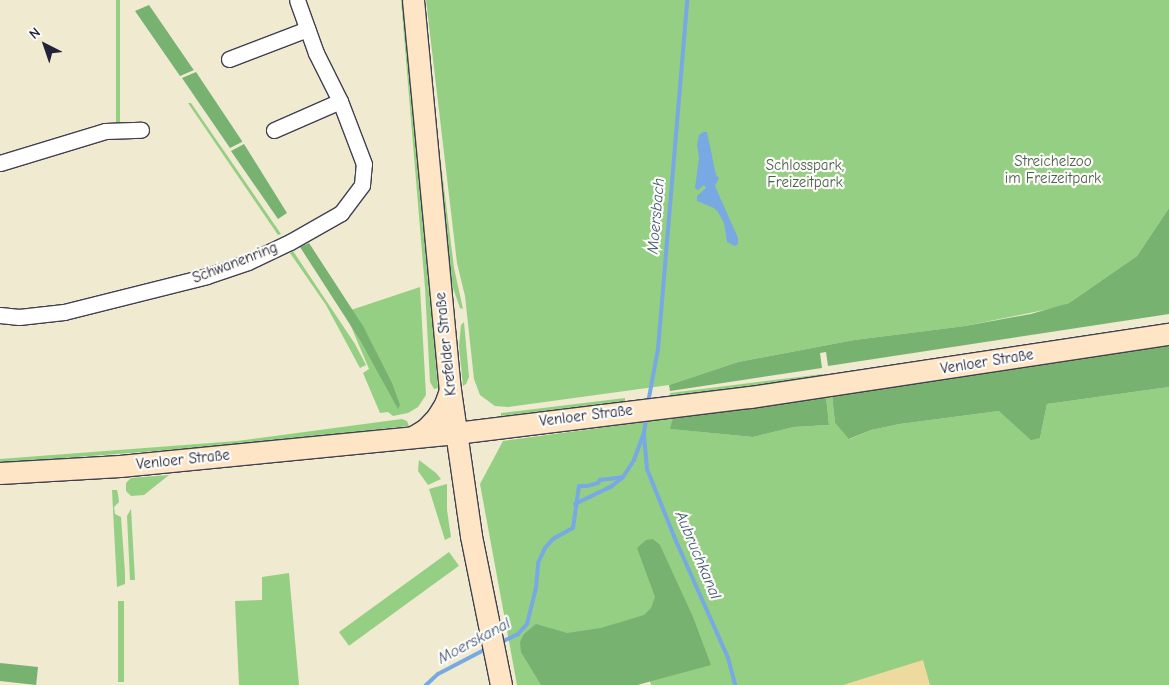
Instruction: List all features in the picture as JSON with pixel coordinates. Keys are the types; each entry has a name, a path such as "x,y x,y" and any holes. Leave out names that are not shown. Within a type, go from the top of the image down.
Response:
{"main road":[{"name":"Krefelder Straße","path":"413,0 450,390 471,536 501,685"},
{"name":"Venloer Straße","path":"0,473 120,466 456,433 768,394 1169,334"},
{"path":"413,437 426,429 437,418 450,390"}],"street":[{"name":"Schwanenring","path":"0,315 19,317 64,312 207,276 265,254 341,213 362,185 364,164 340,100 307,29 296,0"},
{"path":"230,59 307,29"},
{"path":"274,130 340,100"},
{"path":"0,163 105,131 141,130"}],"green space":[{"path":"116,0 120,0 120,123 116,123"},
{"path":"401,0 407,0 438,388 434,389 430,382 425,288"},
{"name":"Schlosspark, Freizeitpark","path":"426,0 1169,0 1169,208 1137,256 1069,303 1054,308 965,326 854,340 738,362 669,385 508,407 495,406 480,395 474,379 465,296 457,263"},
{"path":"149,5 194,70 180,76 135,11"},
{"path":"196,72 242,142 230,148 182,78"},
{"path":"432,91 454,268 463,309 460,308 451,282"},
{"path":"188,103 191,103 281,234 278,235"},
{"path":"244,144 287,213 278,219 231,151"},
{"path":"1169,208 1169,314 828,366 826,352 820,353 822,368 670,391 669,385 738,362 854,340 965,326 1031,314 1069,303 1137,256"},
{"path":"309,243 363,326 392,383 400,405 398,409 360,340 300,247"},
{"path":"293,251 355,344 366,365 360,368 326,305 290,253"},
{"path":"420,287 426,395 418,407 408,413 393,416 388,412 380,413 363,373 369,369 345,312"},
{"path":"464,322 469,377 463,386 459,346 461,325"},
{"path":"1169,323 1169,328 830,378 830,374"},
{"path":"1169,344 1169,387 1047,404 1040,438 1031,440 999,411 900,424 871,430 849,439 835,423 832,395"},
{"path":"823,374 823,380 671,397 670,393"},
{"path":"1169,387 1169,685 651,685 650,681 637,685 517,685 480,484 503,441 673,418 671,429 753,437 794,427 829,425 826,396 832,395 835,423 850,439 871,430 900,424 999,411 1040,438 1047,404"},
{"path":"826,396 829,425 794,427 753,437 670,429 673,418"},
{"path":"625,398 625,402 501,416 501,413"},
{"path":"402,419 407,421 409,426 246,444 0,463 0,459 237,441"},
{"path":"419,460 441,479 428,485 418,471"},
{"path":"169,475 144,495 131,496 126,491 126,483 131,478"},
{"path":"447,484 447,510 451,537 445,540 429,489"},
{"path":"112,490 117,490 118,494 119,502 114,507 115,514 121,517 125,573 125,584 117,587"},
{"path":"131,509 135,580 130,580 127,516"},
{"path":"653,539 660,545 693,617 711,665 637,685 541,685 521,652 520,642 524,634 536,624 567,633 601,628 644,615 651,608 655,597 637,548 646,540"},
{"path":"449,552 459,566 349,646 339,632"},
{"path":"289,573 299,685 239,685 235,601 262,600 262,577"},
{"path":"118,601 124,601 124,682 118,682"},
{"path":"0,663 38,667 36,685 0,681"}],"sand":[{"path":"923,660 930,685 843,685"}],"water":[{"path":"707,132 716,175 719,178 715,186 738,238 738,244 735,246 727,242 724,223 718,212 714,208 697,201 697,196 706,188 704,185 698,190 695,188 699,158 697,145 699,135"}],"waterway":[{"name":"Moersbach","path":"648,403 658,349 687,0"},
{"name":"Moerskanal","path":"499,643 518,634 527,624 536,588 538,563 545,548 553,539 573,528 579,486 598,483 600,480 623,477 634,460 644,433 646,418"},
{"name":"Aubruchkanal","path":"644,435 647,469 676,541 728,658 735,685"},
{"path":"575,504 612,486 623,477"},
{"name":"Moerskanal","path":"426,685 438,674 486,649"}],"park label":[{"name":"Streichelzoo im Freizeitpark","path":"1053,170"}]}
